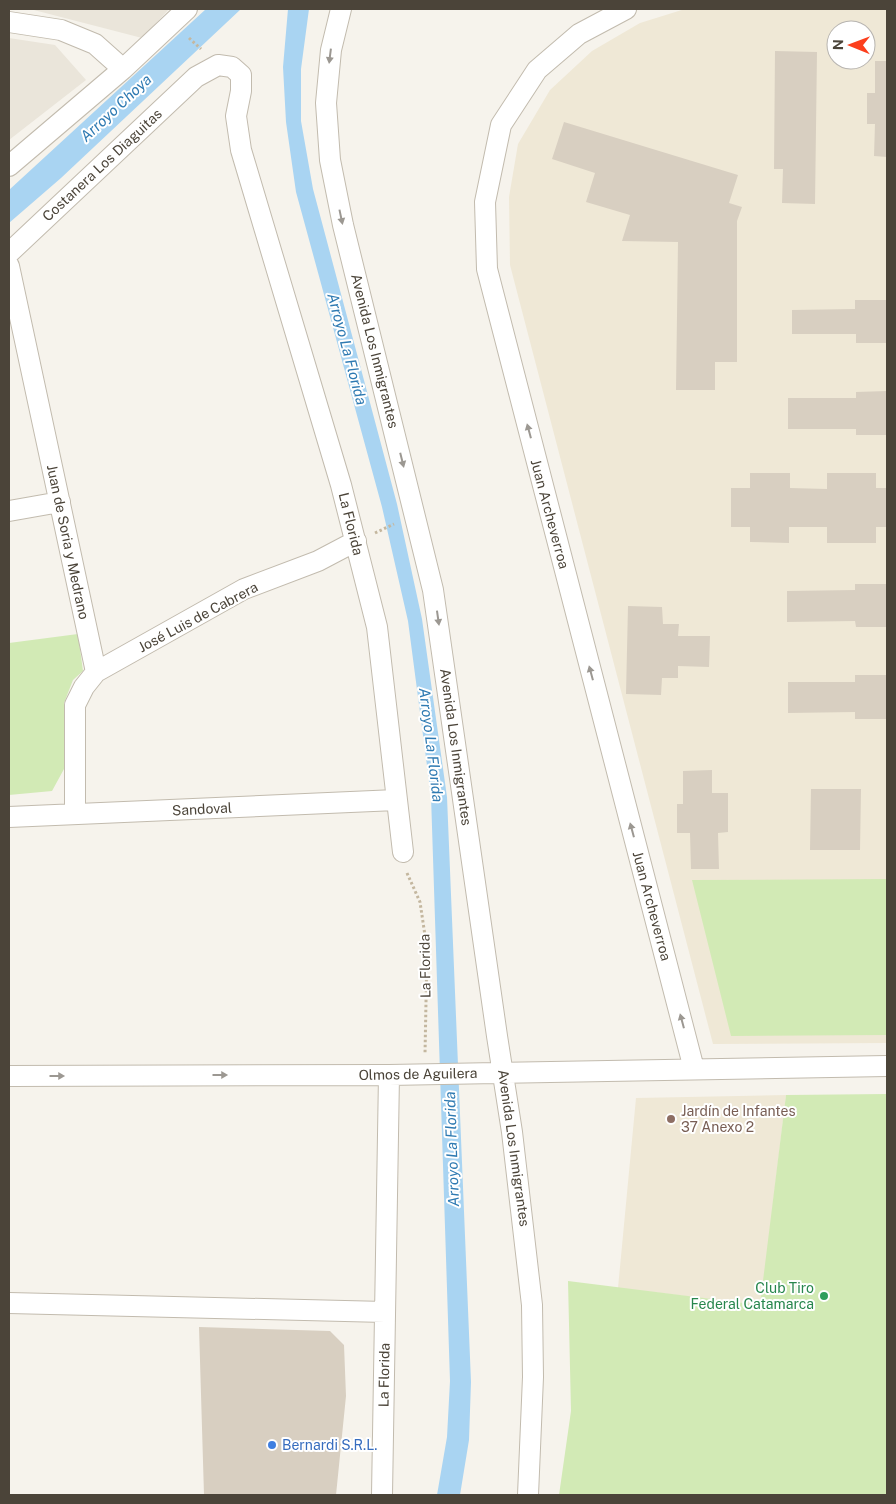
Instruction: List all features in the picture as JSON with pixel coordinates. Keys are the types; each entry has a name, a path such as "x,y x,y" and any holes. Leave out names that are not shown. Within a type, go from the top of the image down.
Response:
{"street":[{"name":"Avenida Los Inmigrantes","path":"341,9 331,50 326,102 330,160 343,225 416,513 433,590 497,1036 504,1072 532,1305 533,1377 528,1495"},
{"name":"Juan Archeverroa","path":"626,9 579,34 537,70 501,125 485,202 487,269 694,1069"},
{"path":"9,166 123,69 180,16"},
{"path":"9,22 61,30 95,44 123,69"},
{"name":"Costanera Los Diaguitas","path":"9,253 196,77 218,65"},
{"name":"La Florida","path":"218,65 232,67 241,76 241,91 236,116 241,150 341,484 377,626 403,852"},
{"name":"Juan de Soria y Medrano","path":"9,266 96,672"},
{"path":"9,512 60,502"},
{"name":"José Luis de Cabrera","path":"96,672 244,589 318,561 356,541"},
{"path":"75,814 75,705 84,687 96,672"},
{"name":"Sandoval","path":"9,817 396,800"},
{"name":"Olmos de Aguilera","path":"9,1076 389,1075 887,1066"},
{"name":"La Florida","path":"382,1495 389,1075"},
{"path":"9,1303 385,1312"}],"path":[{"path":"180,16 218,65"},
{"path":"356,541 416,513"},
{"name":"La Florida","path":"403,852 406,870 420,902 427,949 425,1033"}],"shaded area":[{"path":"30,9 169,9 142,38"},
{"path":"685,9 887,9 887,1043 713,1044 510,265 509,197 518,144 550,90 592,51 640,23"},
{"path":"9,38 55,45 86,80 9,140"},
{"path":"786,1095 761,1305 618,1288 636,1098"}],"green space":[{"path":"78,634 83,671 73,680 64,703 64,769 52,791 9,795 9,643"},
{"path":"887,879 887,1035 731,1036 692,880"},
{"name":"Club Tiro Federal Catamarca","path":"887,1094 887,1495 559,1495 571,1411 568,1281 760,1305 786,1095"}],"water":[{"name":"Arroyo Choya","path":"206,9 241,9 61,178 9,223 9,190"},
{"name":"Arroyo La Florida","path":"288,9 309,9 301,69 301,121 313,189 397,504 422,619 447,797 471,1382 469,1440 460,1495 437,1495 447,1437 450,1381 431,796 408,621 382,507 296,192 286,122 283,67"}],"building":[{"path":"775,51 817,52 815,204 782,203 783,169 774,169"},
{"path":"876,61 887,61 887,157 874,156 875,124 867,124 867,93 875,93"},
{"path":"564,122 738,175 729,203 742,207 737,221 737,362 715,362 715,390 676,390 678,242 622,241 630,215 586,202 595,173 552,159"},
{"path":"855,300 887,300 887,343 856,343 856,334 792,334 792,310 855,309"},
{"path":"887,391 887,435 856,435 856,429 788,429 788,398 856,398 856,392"},
{"path":"750,473 790,473 790,488 827,489 827,473 876,473 876,488 887,488 887,527 876,527 876,543 827,543 827,527 789,527 789,543 750,542 750,527 731,527 731,488 750,488"},
{"path":"855,584 887,584 887,627 856,627 855,621 787,622 787,591 855,590"},
{"path":"628,606 662,607 663,624 679,624 678,636 710,636 709,667 678,666 678,678 662,678 661,695 626,694"},
{"path":"855,675 887,675 887,719 855,719 855,712 788,713 788,682 855,682"},
{"path":"712,770 712,793 728,793 728,832 718,833 719,869 691,869 690,833 677,833 677,804 683,804 683,771"},
{"path":"811,789 861,789 860,850 810,850"},
{"name":"Bernardi S.R.L.","path":"199,1327 330,1331 344,1345 346,1396 336,1495 204,1495"}],"place":[{"name":"Jardín de Infantes 37 Anexo 2","path":"671,1119"},
{"name":"Club Tiro Federal Catamarca","path":"824,1296"},
{"name":"Bernardi S.R.L.","path":"272,1445"}]}
